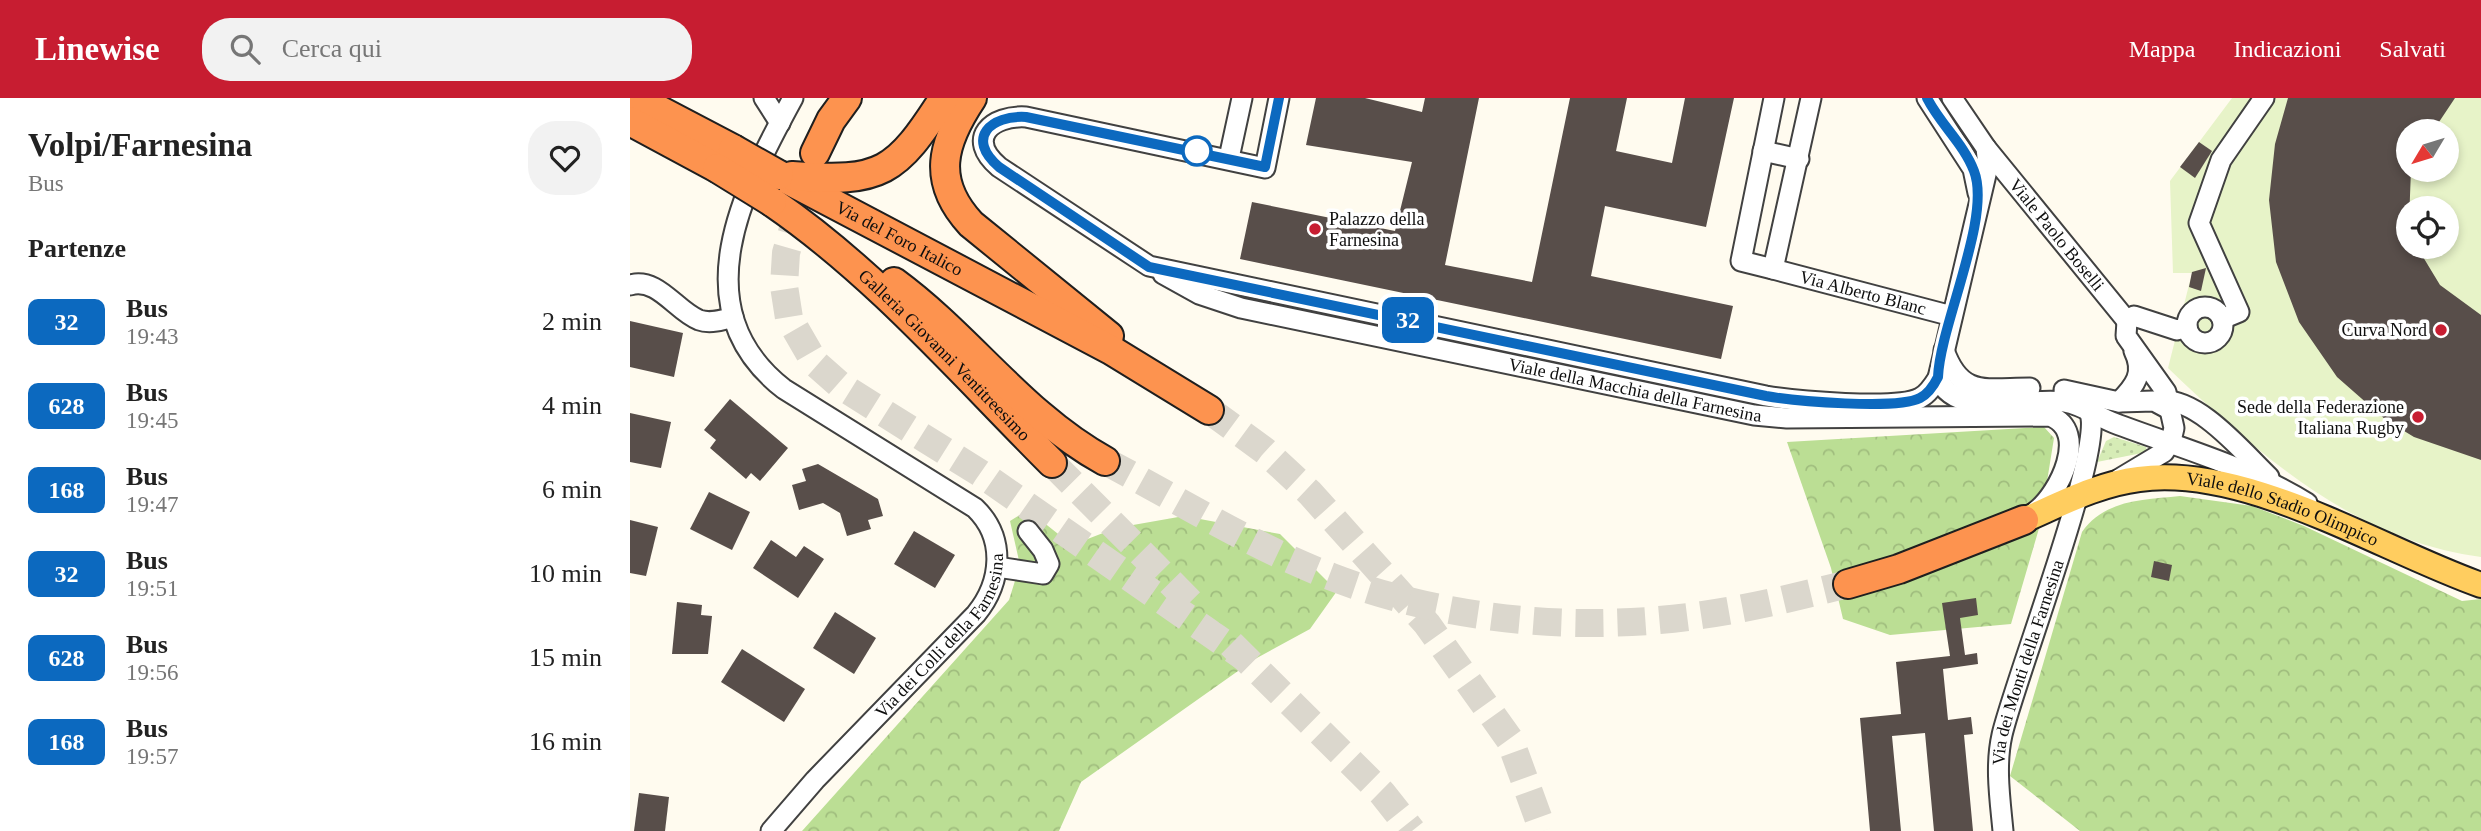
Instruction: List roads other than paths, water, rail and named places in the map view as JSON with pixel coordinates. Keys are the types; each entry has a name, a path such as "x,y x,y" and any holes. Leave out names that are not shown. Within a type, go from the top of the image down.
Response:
{"highway":[{"name":"Via del Foro Italico","path":"636,98 725,158 772,202 833,249"},
{"path":"816,153 831,120 847,98"},
{"path":"779,175 850,179 883,169 904,155 944,98"},
{"path":"972,98 954,127 945,158 946,181 956,205 971,224 1010,257 1163,380 1209,410"},
{"name":"Via del Foro Italico","path":"630,121 725,158 779,175 1163,380"},
{"path":"833,249 903,289 1034,413 1067,438 1105,461"},
{"name":"Galleria Giovanni Ventitreesimo","path":"833,249 896,307 1052,463"},
{"path":"1847,584 1899,569 2024,520"}],"main road":[{"name":"Viale dello Stadio Olimpico","path":"2077,496 2106,486 2152,478 2192,478 2264,497 2333,521 2481,585"},
{"path":"2024,520 2077,496"}],"street":[{"path":"764,98 780,123"},
{"name":"Via dei Colli della Farnesina","path":"771,831 815,780 976,614 993,588 997,567 992,530 975,508 774,381 753,357 733,317 727,275 734,231 748,189 793,98"},
{"path":"1242,98 1230,158 1265,167 1279,98"},
{"path":"1774,98 1763,151 1799,159"},
{"path":"1773,269 1811,98"},
{"path":"1927,98 1973,169 1978,198"},
{"name":"Viale Paolo Boselli","path":"1952,98 1986,148 2127,321"},
{"path":"2119,402 2135,385 2139,374 2138,361 2125,331 2127,321 2137,317 2182,328 2197,341 2209,342 2219,336 2222,319 2239,312 2199,223 2221,160 2264,98"},
{"name":"Viale della Macchia della Farnesina","path":"1230,158 1026,117 1003,118 989,126 984,141 990,159 1149,267 1191,290 1241,308 1739,413 1787,418 2054,417 2061,422 2069,440 2062,474 2049,499 2024,520"},
{"name":"Viale Paolo Boselli","path":"1938,377 1978,198 1987,171 1986,148"},
{"name":"Via Alberto Blanc","path":"1763,151 1741,261 1952,316"},
{"name":"Viale della Macchia della Farnesina","path":"1149,267 1766,396 1829,402 1916,400 1926,394 1938,377"},
{"path":"630,285 640,283 657,290 698,320 711,322 733,317"},
{"path":"2106,486 2160,456 2171,441 2173,420 2154,374 2130,344"},
{"path":"1944,350 1954,374 1970,386 2054,389 2119,402 2164,403 2193,408 2280,487 2333,521"},
{"path":"1667,374 1739,413"},
{"path":"1938,377 1946,391 1965,402 2048,401 2075,404 2089,412 2171,441 2280,487"},
{"name":"Via dei Monti della Farnesina","path":"2003,831 1999,784 2002,736 2077,496 2093,431 2089,412"},
{"path":"997,567 1043,574 1049,564 1043,550 1028,531"},
{"path":"2451,572 2481,573"}],"tunnel":[{"path":"811,167 786,253 784,286 789,318 815,363 841,386 980,473 1244,657"},
{"path":"1209,410 1265,451 1310,493 1427,624 1510,740 1543,831"},
{"path":"1105,461 1245,537 1303,565 1376,592 1468,613 1562,622 1656,620 1739,609 1848,584"},
{"path":"1052,463 1196,608"},
{"path":"1231,644 1382,793 1412,831"}],"place":[{"name":"Palazzo della Farnesina","path":"1315,229"},
{"name":"Curva Nord","path":"2441,330"},
{"name":"Sede della Federazione Italiana Rugby","path":"2418,417"}]}
